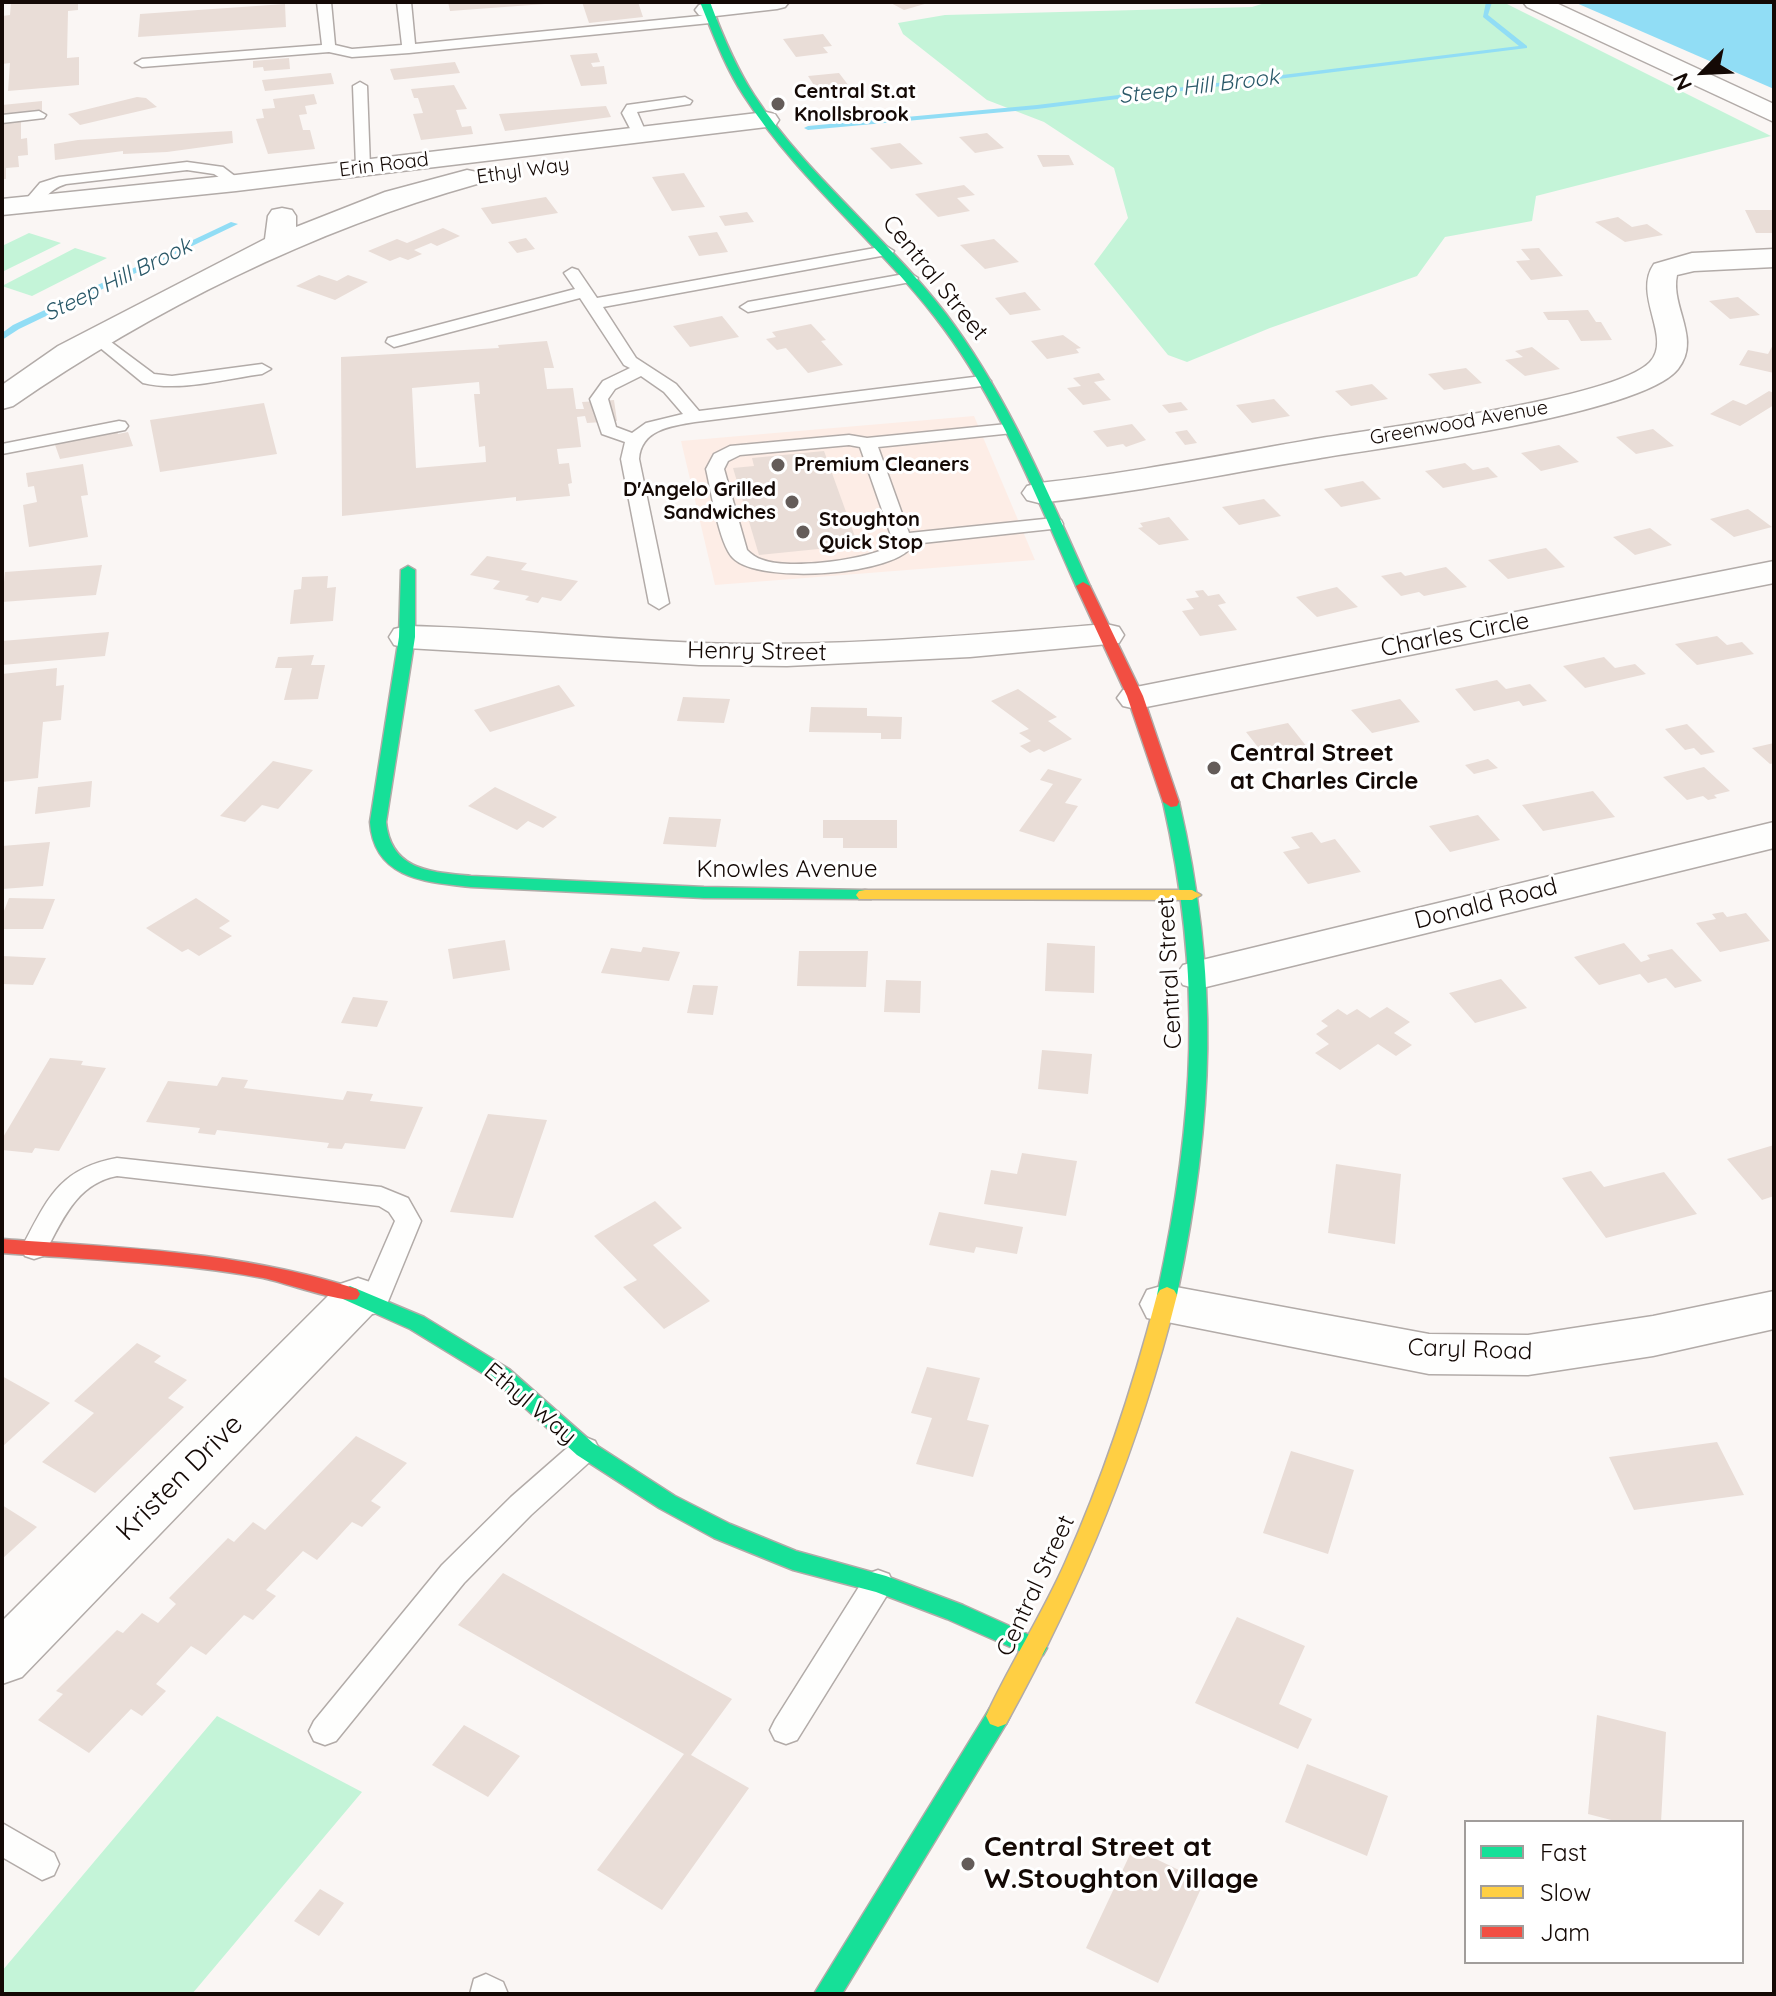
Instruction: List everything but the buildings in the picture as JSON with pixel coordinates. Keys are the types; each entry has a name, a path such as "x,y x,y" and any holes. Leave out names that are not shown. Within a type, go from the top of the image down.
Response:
{"main road":[{"name":"Central Street","path":"707,10 731,66 773,129 910,278 948,326 1007,429 1136,698 1178,828 1192,895 1198,975 1199,1032 1192,1153 1165,1304 1138,1405 1114,1476 1035,1648 934,1824 827,1994"},
{"path":"407,637 408,570"},
{"name":"Knowles Avenue","path":"407,637 378,822 379,841 388,856 402,867 423,873 732,896 1192,895"},
{"name":"Ethyl Way","path":"2,1246 247,1266 312,1280 366,1301 417,1323 502,1375 585,1449 667,1502 722,1531 793,1560 878,1583 955,1612 1035,1648"}],"street":[{"path":"707,10 777,2"},
{"path":"1535,2 1774,114"},
{"name":"Erin Road","path":"2,207 640,135 773,129"},
{"name":"Ethyl Way","path":"2,399 42,370 277,244 368,207 454,181 773,129"},
{"path":"236,183 267,197 280,211 282,234 277,244"},
{"name":"Greenwood Avenue","path":"1039,493 1113,484 1538,410 1615,390 1658,373 1668,362 1671,348 1669,318 1659,280 1664,270 1692,262 1774,258"},
{"name":"Charles Circle","path":"1136,698 1774,572"},
{"name":"Henry Street","path":"407,637 468,637 739,655 909,651 1106,635"},
{"name":"Donald Road","path":"1198,975 1774,835"},
{"name":"Kristen Drive","path":"2,1659 366,1301"},
{"name":"Caryl Road","path":"1165,1304 1429,1354 1528,1355 1653,1336 1774,1310"}],"lane":[{"path":"324,2 329,48"},
{"path":"404,2 409,49"},
{"path":"142,63 329,48 352,53 409,49 707,10"},
{"path":"360,86 363,167"},
{"path":"640,135 629,113 632,108 685,101"},
{"path":"2,119 39,115"},
{"path":"394,342 588,298 886,251"},
{"path":"572,273 630,361 670,388 695,417"},
{"path":"748,307 910,278"},
{"path":"99,338 149,379 172,381 262,369"},
{"path":"633,439 608,430 599,399 609,385 640,370"},
{"path":"659,603 630,459 629,449 633,439 659,425 695,417 982,381"},
{"path":"2,449 119,426"},
{"path":"867,443 904,545 900,552 880,559 780,569 762,567 737,551 715,469 720,458 736,450 849,440 867,443 1007,429"},
{"path":"902,539 1054,524"},
{"path":"34,1249 67,1189 78,1179 101,1168 117,1167 381,1197 397,1202 405,1210 408,1221 366,1301"},
{"path":"325,1731 453,1574 521,1506 585,1449"},
{"path":"786,1730 878,1583"},
{"path":"2,1838 42,1864"}],"shaded area":[{"path":"974,416 1035,560 715,585 681,441"}],"green space":[{"path":"1268,2 1503,2 1771,136 1536,196 1532,221 1445,237 1417,276 1270,328 1187,362 1168,355 1094,264 1128,218 1114,168 1044,122 987,100 903,34 898,23 945,15 1252,7"},
{"path":"29,233 61,243 2,272 2,246"},
{"path":"75,248 107,258 32,296 2,286"},
{"path":"217,1716 362,1792 192,1994 2,1994 2,1971"}],"water":[{"path":"1574,2 1774,2 1774,89"}],"waterway":[{"name":"Steep Hill Brook","path":"808,128 1037,107 1525,47 1485,16 1489,2"},
{"name":"Steep Hill Brook","path":"2,337 16,327 234,224"}],"traffic: fast":[{"path":"705,2 733,69 756,106 800,160 919,289 962,346 1019,447 1083,586"},
{"path":"408,570 407,637 378,822 384,849 397,864 419,873 471,882 865,895"},
{"path":"1167,1295 1190,1173 1200,1048 1194,924 1185,863 1171,802"},
{"path":"350,1294 417,1323 502,1375 585,1449 667,1502 722,1531 793,1560 878,1583 955,1612 1035,1648"},
{"path":"827,1994 998,1716"}],"traffic: slow":[{"path":"865,895 1192,895"},
{"path":"998,1716 1052,1615 1098,1512 1137,1405 1167,1295"}],"traffic: jam":[{"path":"1083,586 1135,696 1171,802"},
{"path":"2,1246 222,1264 266,1271 350,1294"}],"place":[{"name":"Central St.at Knollsbrook","path":"778,104"},
{"name":"Premium Cleaners","path":"778,465"},
{"name":"D'Angelo Grilled Sandwiches","path":"792,502"},
{"name":"Stoughton Quick Stop","path":"803,532"},
{"name":"Central Street at Charles Circle","path":"1214,768"},
{"name":"Central Street at W.Stoughton Village","path":"968,1864"}]}
